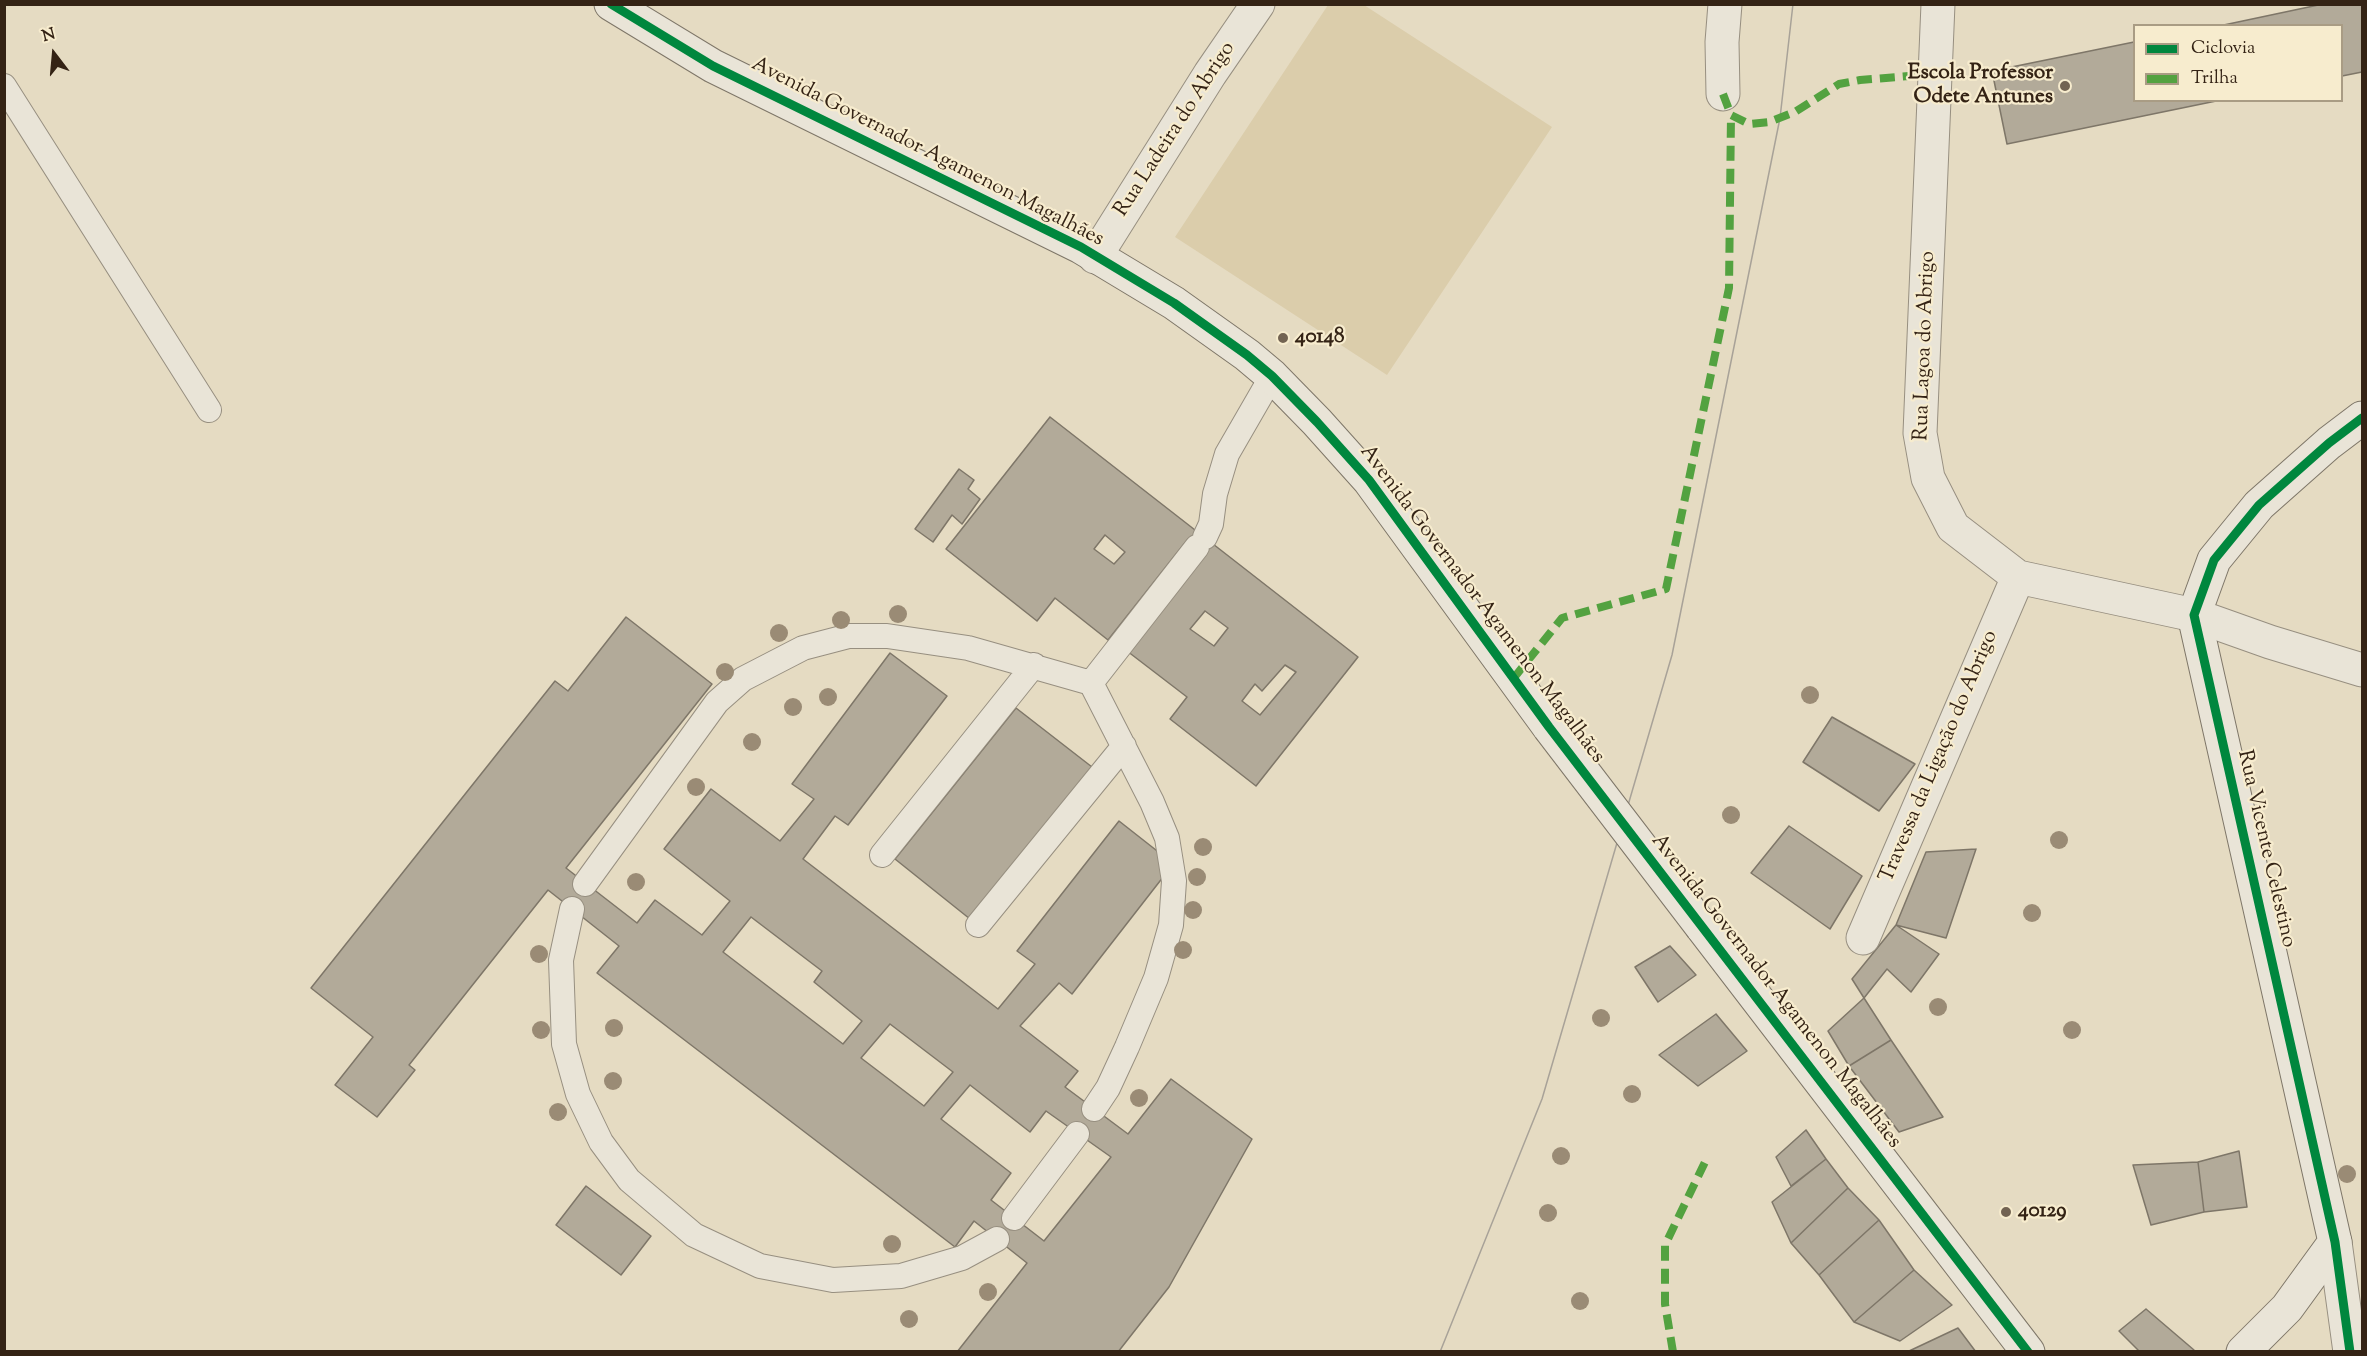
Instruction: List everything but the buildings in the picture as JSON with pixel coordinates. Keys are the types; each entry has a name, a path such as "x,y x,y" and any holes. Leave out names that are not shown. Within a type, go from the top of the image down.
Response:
{"street":[{"name":"Avenida Governador Agamenon Magalhães","path":"611,4 713,66 1022,217 1095,257 1182,308 1272,376 1369,480 1549,727 2028,1352"},
{"name":"Rua Ladeira do Abrigo","path":"1095,257 1210,74 1258,4"},
{"path":"1723,94 1722,42 1725,4"},
{"name":"Rua Lagoa do Abrigo","path":"1938,4 1920,434 1928,478 1953,527 2018,577 2194,615 2270,642 2362,670"},
{"path":"2194,615 2214,560 2259,506 2329,443 2362,418"},
{"name":"Travessa da Ligação do Abrigo","path":"1863,938 2018,577"},
{"name":"Rua Vicente Celestino","path":"2194,615 2335,1242 2350,1352"},
{"path":"2243,1352 2287,1308 2335,1242"}],"lane":[{"path":"4,86 209,410"},
{"path":"1091,683 1201,542 1211,524 1220,473 1227,454 1272,376"},
{"path":"585,884 717,702 742,679 803,648 849,636 887,636 968,648 1091,683 1152,802 1167,838 1174,881 1171,925 1156,978 1128,1047 1108,1088 1094,1108"},
{"path":"882,855 1034,665"},
{"path":"978,925 1124,746"},
{"path":"572,909 561,960 564,1044 578,1094 601,1142 629,1180 694,1235 760,1266 832,1280 901,1276 962,1258 997,1239"},
{"path":"1014,1218 1077,1134"}],"shaded area":[{"path":"1328,5 1364,5 1552,127 1387,375 1175,237"}],"tram line":[{"path":"1440,1352 1542,1099 1672,655 1780,118 1793,4"}],"marked path":[{"path":"1723,94 1731,115 1749,124 1769,122 1795,112 1839,84 1934,74"},
{"path":"1513,679 1562,618 1666,589 1729,288 1731,115"},
{"path":"1673,1352 1665,1304 1665,1245 1705,1162"}],"cycle path":[{"path":"611,4 713,66 1081,247 1174,303 1247,355 1272,376 1369,480 1549,727 2028,1352"},
{"path":"2350,1352 2335,1242 2194,615 2214,560 2259,505 2329,443 2362,418"}],"place":[{"name":"Escola Professor Odete Antunes","path":"2065,86"},
{"name":"40148","path":"1283,338"},
{"name":"40129","path":"2006,1212"}]}
